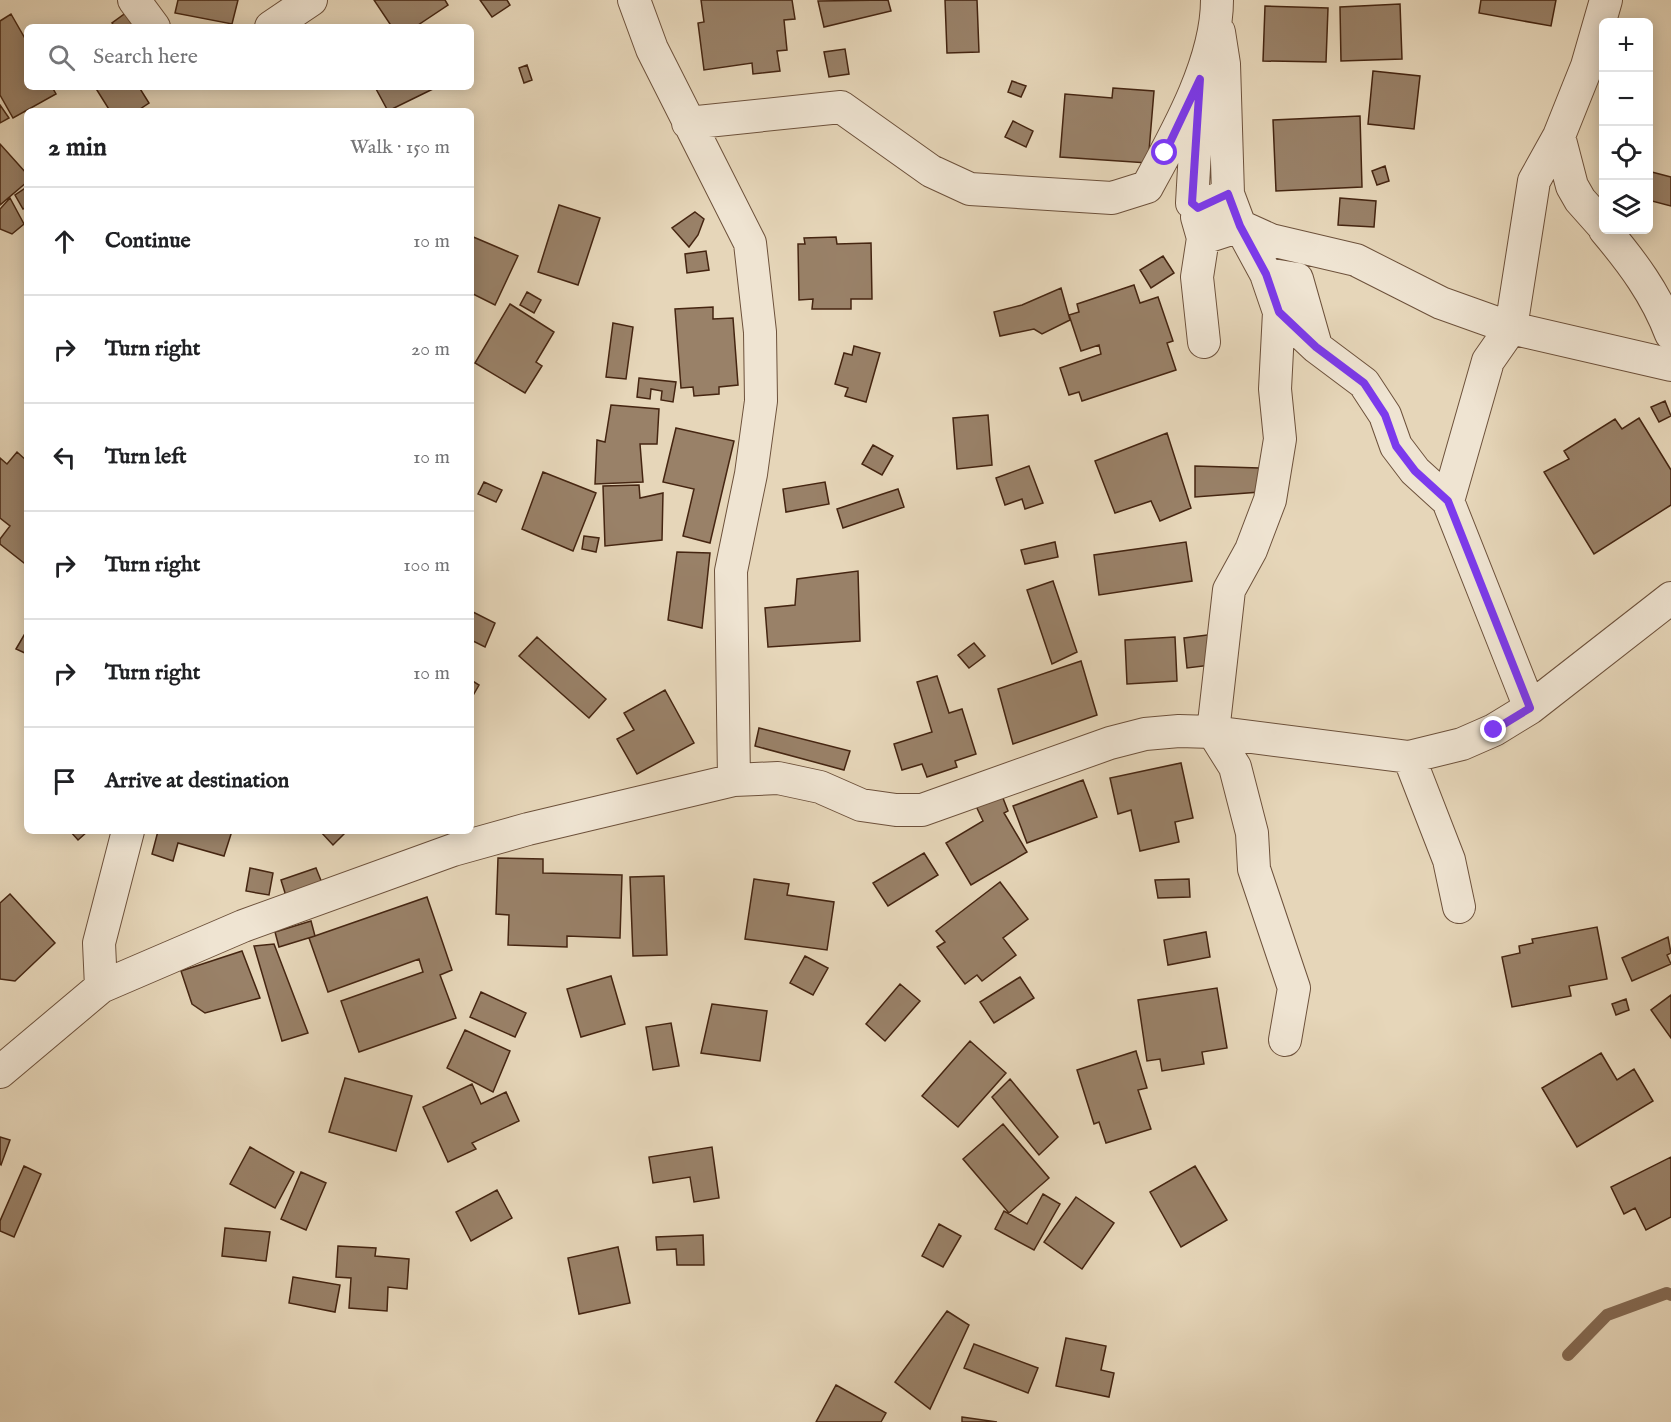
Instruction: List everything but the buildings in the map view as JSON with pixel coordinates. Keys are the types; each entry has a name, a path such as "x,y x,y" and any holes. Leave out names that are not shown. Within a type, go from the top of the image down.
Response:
{"street":[{"path":"134,0 152,24"},
{"path":"275,24 311,0"},
{"path":"634,0 652,49 750,243 760,332 761,401 751,474 731,570 734,780"},
{"path":"1448,501 1488,361 1510,328 1534,181 1559,136 1587,66 1606,0"},
{"path":"1204,342 1197,277 1203,238 1195,207 1191,202 1200,79 1217,10"},
{"path":"1217,10 1224,64 1228,194 1240,226 1266,274 1279,312 1275,389 1280,439 1266,510 1251,550 1229,590 1213,732 1235,767 1251,833 1254,869 1293,988 1285,1040"},
{"path":"688,123 841,107 931,171 970,189 1112,198 1146,188 1200,79"},
{"path":"1559,136 1572,186 1580,200 1599,222"},
{"path":"1195,207 1228,194"},
{"path":"1203,238 1240,226 1271,240 1356,260 1441,303 1510,328 1671,365"},
{"path":"1609,234 1638,270 1655,297 1671,334"},
{"path":"1266,274 1297,279 1316,347"},
{"path":"1279,312 1316,347 1364,383 1385,415 1396,446 1415,471 1448,501 1530,708"},
{"path":"0,1072 100,987 243,926 453,850 734,780 778,778 820,787 861,805 896,810 922,810 1110,742 1144,734 1179,731 1213,732 1409,757 1473,739 1494,730 1530,708 1671,598"},
{"path":"1409,757 1449,860 1459,907"},
{"path":"100,987 99,944 127,834"}],"waterway":[{"path":"1568,1355 1607,1315 1667,1293 1671,1295"}],"route":[{"path":"1165,153 1200,79 1192,203 1198,208 1228,194 1240,226 1266,274 1279,312 1316,347 1364,383 1385,415 1396,446 1415,471 1448,501 1530,708 1494,730"}]}
